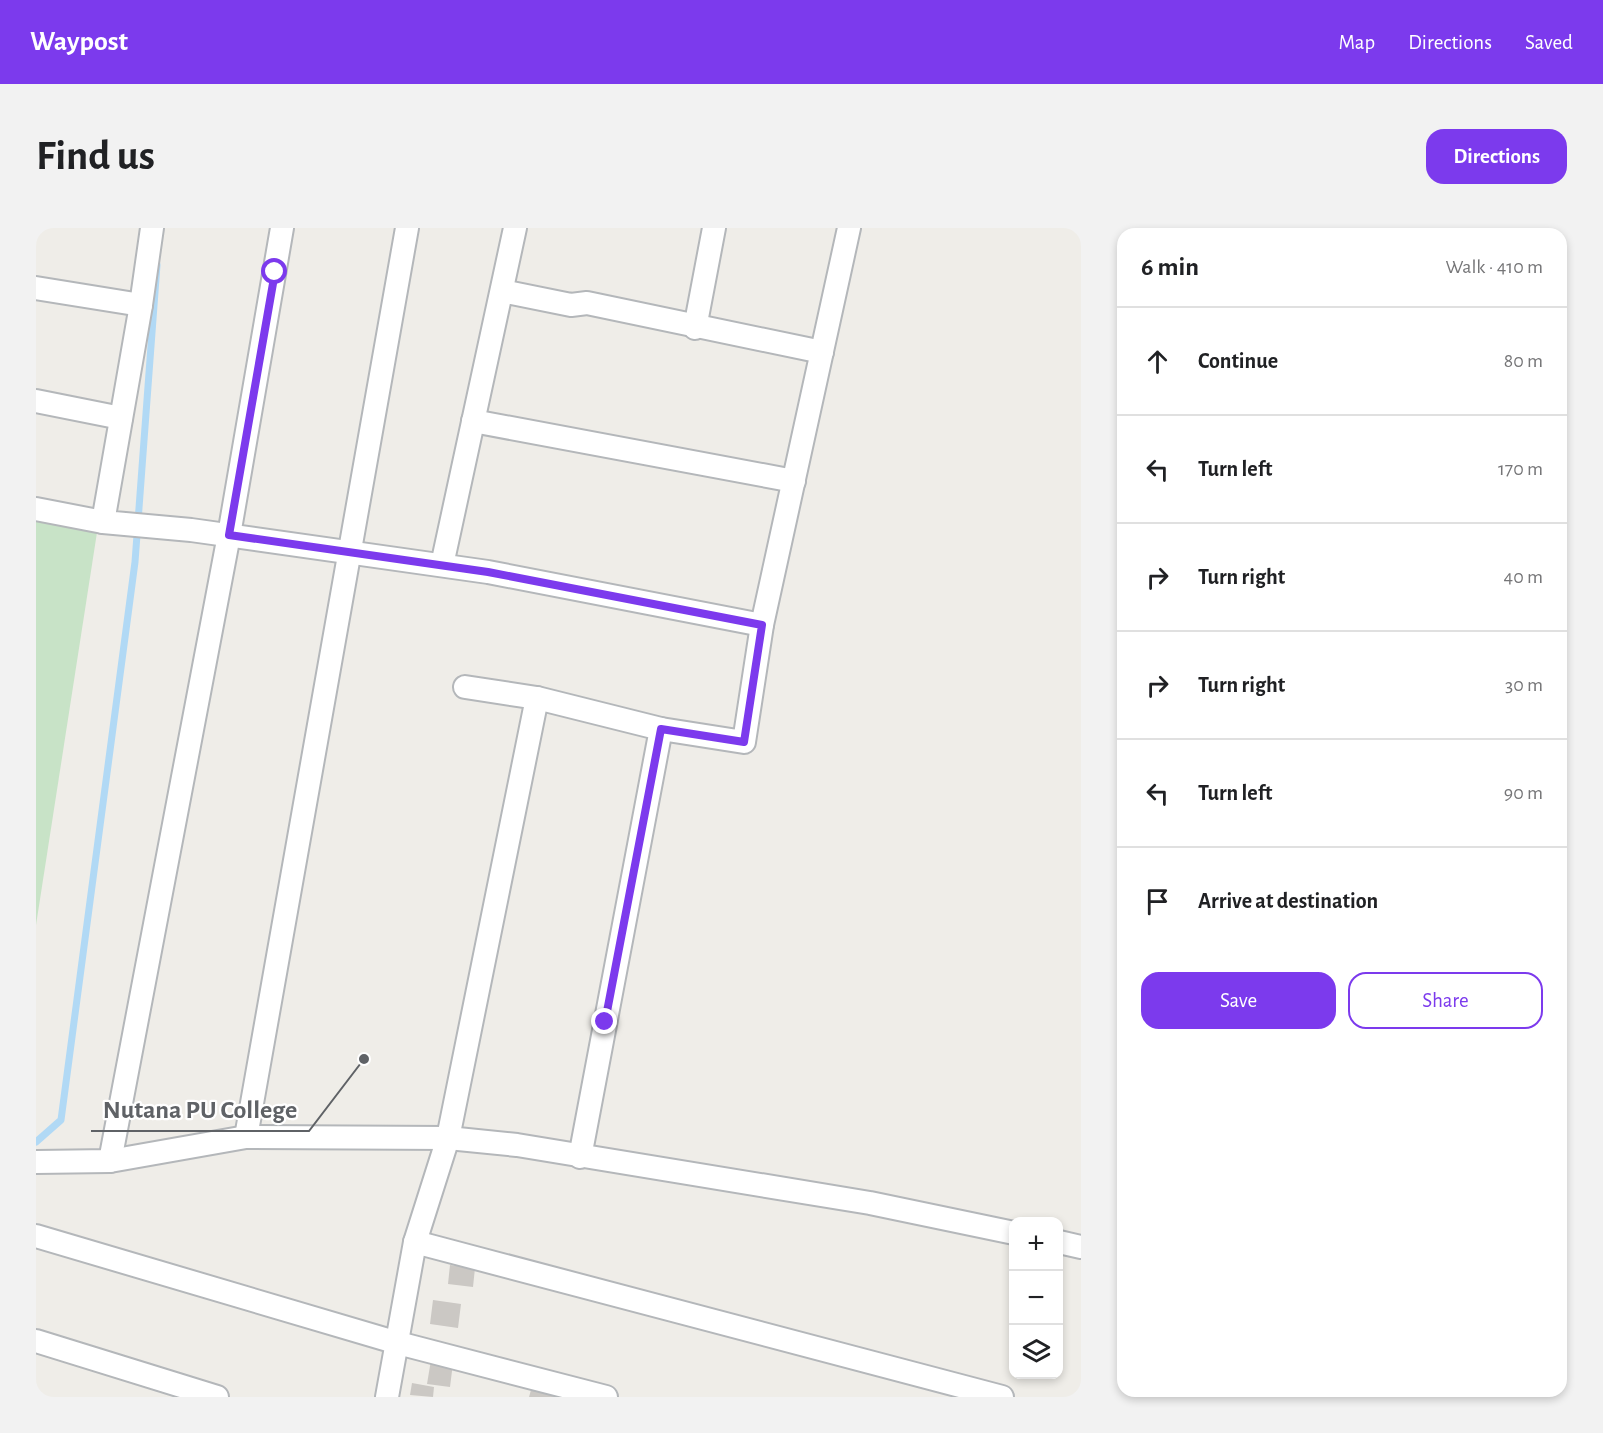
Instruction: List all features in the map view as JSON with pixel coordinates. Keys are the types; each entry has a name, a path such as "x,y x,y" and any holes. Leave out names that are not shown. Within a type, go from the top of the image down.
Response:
{"street":[{"path":"103,522 141,305 152,228"},
{"path":"110,1161 229,535 282,228"},
{"path":"246,1137 407,228"},
{"path":"442,565 515,228"},
{"path":"695,328 714,228"},
{"path":"465,687 537,699 661,729 744,742 762,625 849,228"},
{"path":"36,288 141,305"},
{"path":"502,291 571,305 588,303 695,328 822,352"},
{"path":"36,401 121,418"},
{"path":"473,421 794,481"},
{"path":"36,509 103,522 229,535 442,565 762,625"},
{"path":"387,1397 415,1242 448,1138 537,699"},
{"path":"580,1157 661,729"},
{"path":"36,1162 110,1161 246,1137 448,1138 517,1145 870,1203 1009,1232"},
{"path":"36,1236 398,1342 606,1397"},
{"path":"415,1242 1002,1397"},
{"path":"1063,1243 1081,1247"},
{"path":"36,1341 217,1397"}],"green space":[{"path":"36,515 98,526 36,925"}],"building":[{"path":"450,1265 475,1268 473,1287 448,1284"},
{"path":"433,1300 461,1304 458,1328 430,1324"},
{"path":"431,1360 453,1363 450,1387 427,1384"},
{"path":"412,1383 434,1387 433,1397 410,1395"},
{"path":"531,1390 554,1393 554,1397 529,1397"}],"waterway":[{"path":"36,1142 61,1120 135,562 157,265"}],"place":[{"name":"Nutana PU College","path":"364,1059"}],"route":[{"path":"275,272 229,535 488,572 762,625 744,742 661,729 605,1022"}]}
